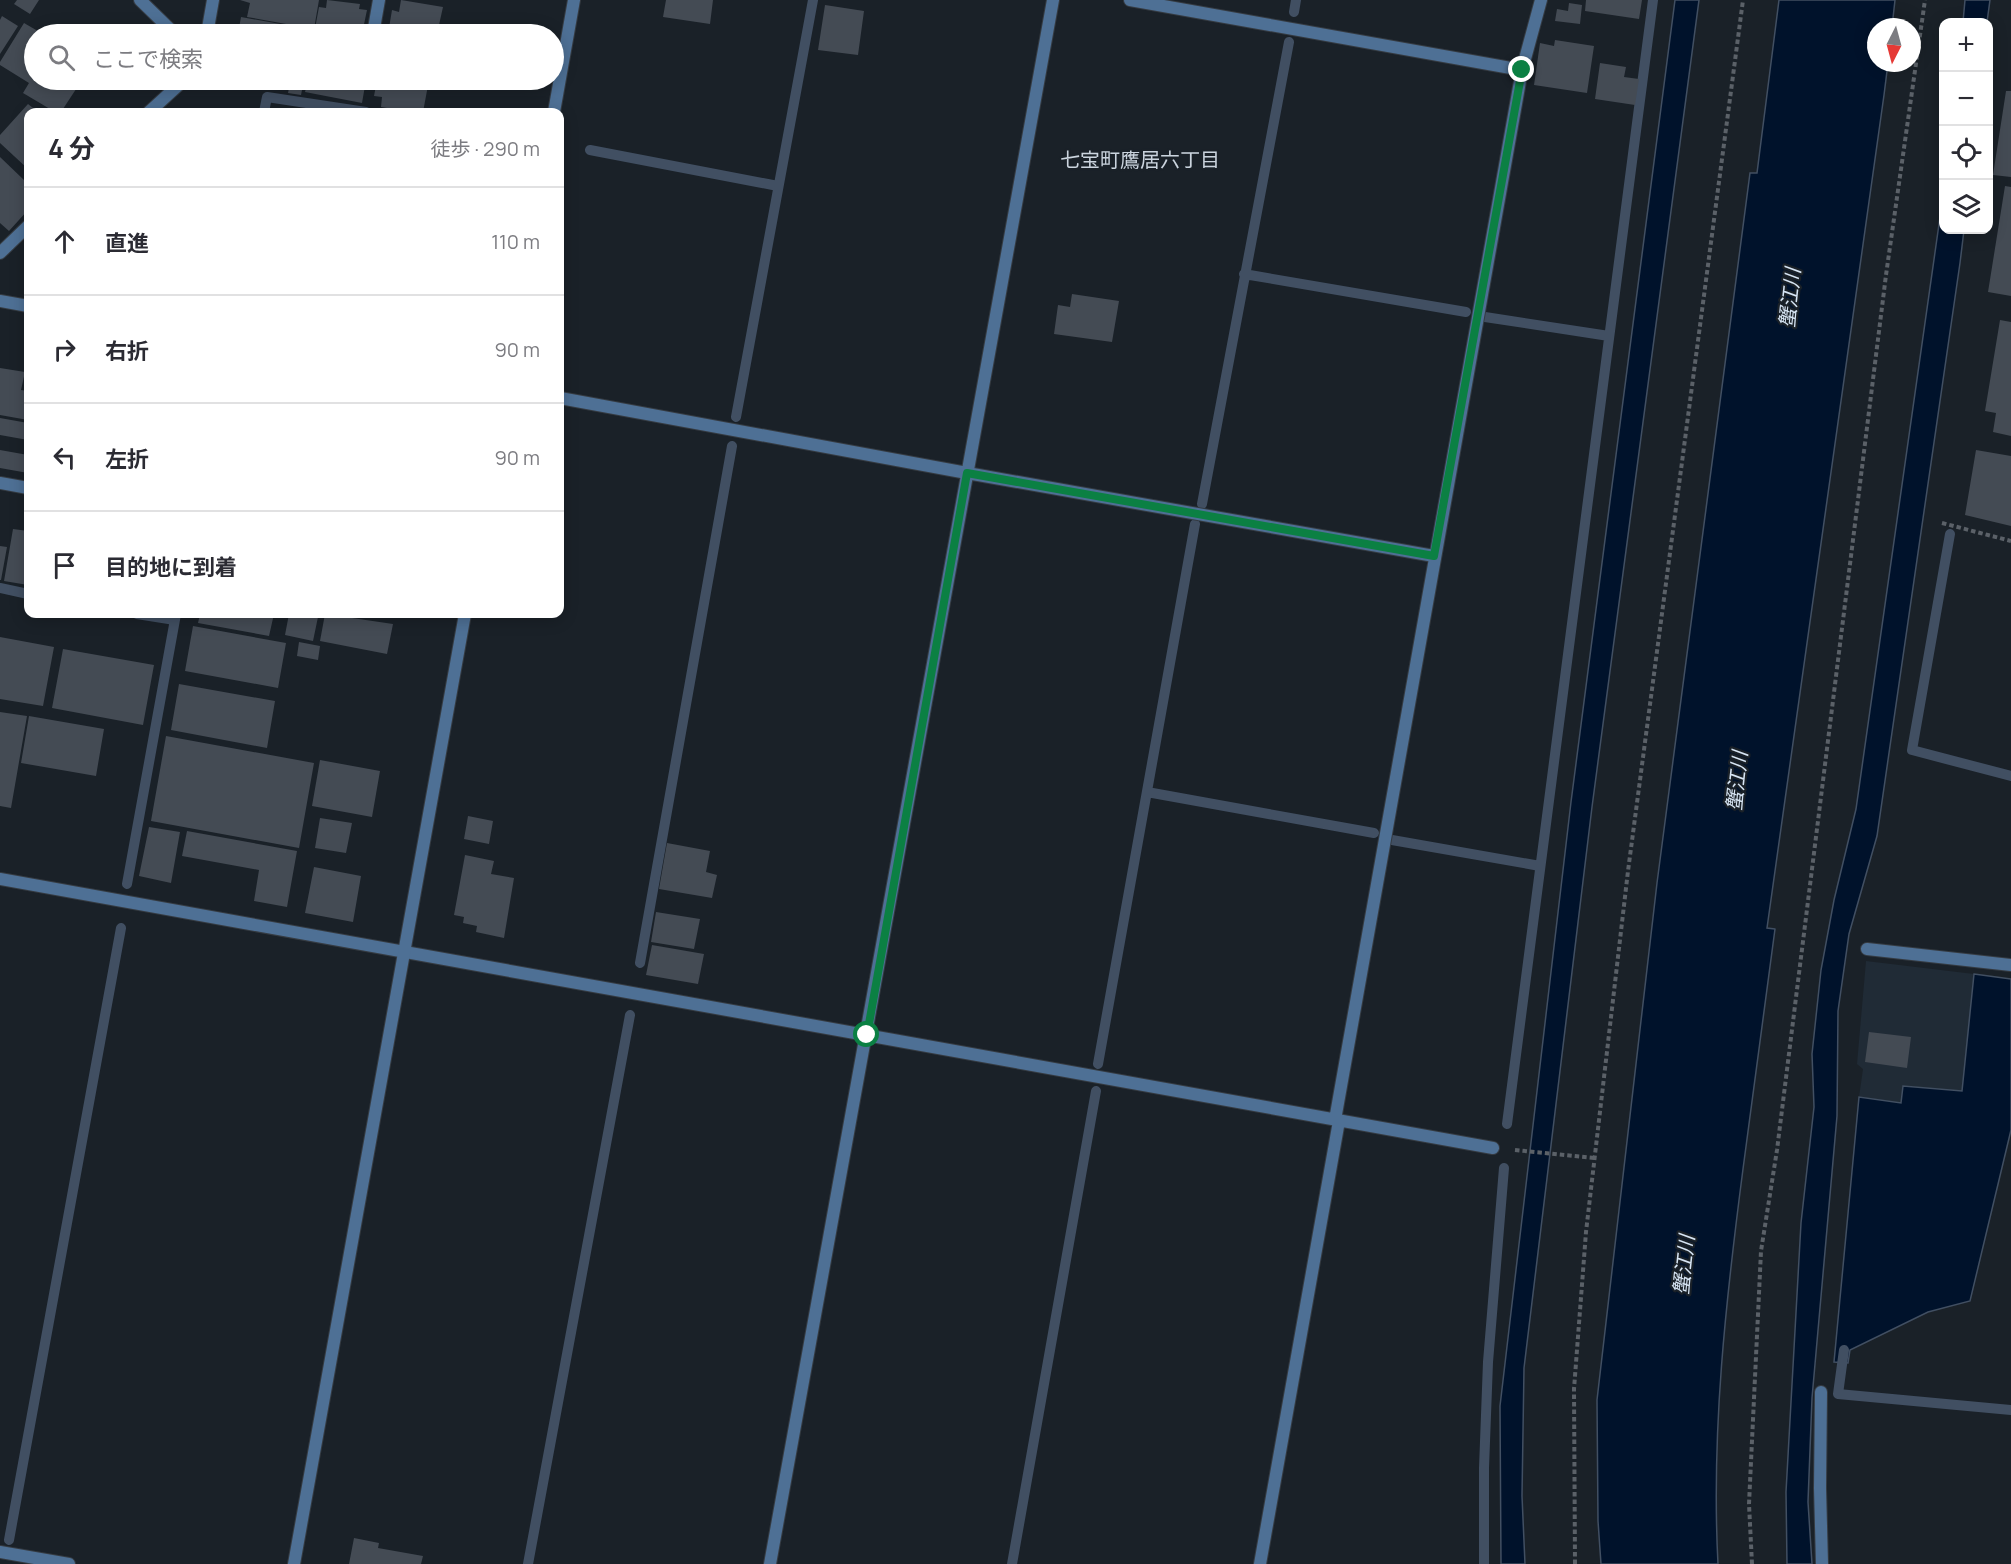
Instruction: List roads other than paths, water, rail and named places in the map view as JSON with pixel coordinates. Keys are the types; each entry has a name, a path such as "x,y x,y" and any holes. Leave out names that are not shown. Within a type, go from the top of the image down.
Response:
{"street":[{"path":"140,0 165,24"},
{"path":"209,24 213,0"},
{"path":"375,24 379,0"},
{"path":"564,56 574,0"},
{"path":"770,1564 1053,0"},
{"path":"1130,0 1522,70"},
{"path":"1260,1564 1434,556 1522,70 1541,0"},
{"path":"153,108 173,90"},
{"path":"555,108 558,90"},
{"path":"0,253 24,230"},
{"path":"0,301 24,305"},
{"path":"564,399 1434,556"},
{"path":"0,483 24,487"},
{"path":"294,1564 464,618"},
{"path":"0,879 1493,1148"},
{"path":"1867,949 2011,965"},
{"path":"1821,1392 1822,1564"},
{"path":"0,1552 69,1564"}],"water":[{"path":"1675,0 1699,0 1592,807 1524,1368 1522,1496 1525,1564 1501,1564 1500,1406 1571,802"},
{"name":"蟹江川","path":"1779,0 1895,0 1893,18 1867,18 1867,72 1887,72 1767,928 1775,929 1737,1218 1718,1415 1716,1514 1718,1564 1601,1564 1598,1521 1597,1400 1657,883 1750,173 1757,173"},
{"path":"1965,0 1990,0 1988,18 1963,18"},
{"path":"1939,224 1939,234 1964,234 1877,836 1849,934 1838,1011 1837,1116 1812,1398 1808,1502 1812,1564 1787,1564 1786,1492 1801,1223 1814,1107 1812,1054 1821,970 1834,900 1856,809"},
{"path":"1974,974 2011,979 2011,1130 1970,1301 1928,1312 1850,1350 1848,1363 1834,1362 1859,1097 1901,1103 1903,1086 1962,1091"}],"waterway":[{"path":"736,417 813,0"},
{"path":"1294,12 1296,0"},
{"path":"1507,1124 1653,0"},
{"path":"1202,504 1289,42"},
{"path":"265,108 267,97 340,108"},
{"path":"590,150 778,186"},
{"path":"1244,274 1466,312"},
{"path":"1485,317 1609,336"},
{"path":"640,963 732,446"},
{"path":"1098,1064 1195,524"},
{"path":"1950,534 1912,750 2011,776"},
{"path":"0,588 24,593"},
{"path":"162,618 175,620"},
{"path":"127,884 175,618"},
{"path":"1147,792 1374,833"},
{"path":"1392,840 1540,866"},
{"path":"9,1540 121,928"},
{"path":"528,1564 630,1015"},
{"path":"1012,1564 1096,1091"},
{"path":"1484,1564 1484,1468 1488,1362 1504,1168"},
{"path":"1844,1350 1838,1394 2011,1410"}],"district":[{"name":"七宝町鷹居六丁目","path":"1140,160"}]}
